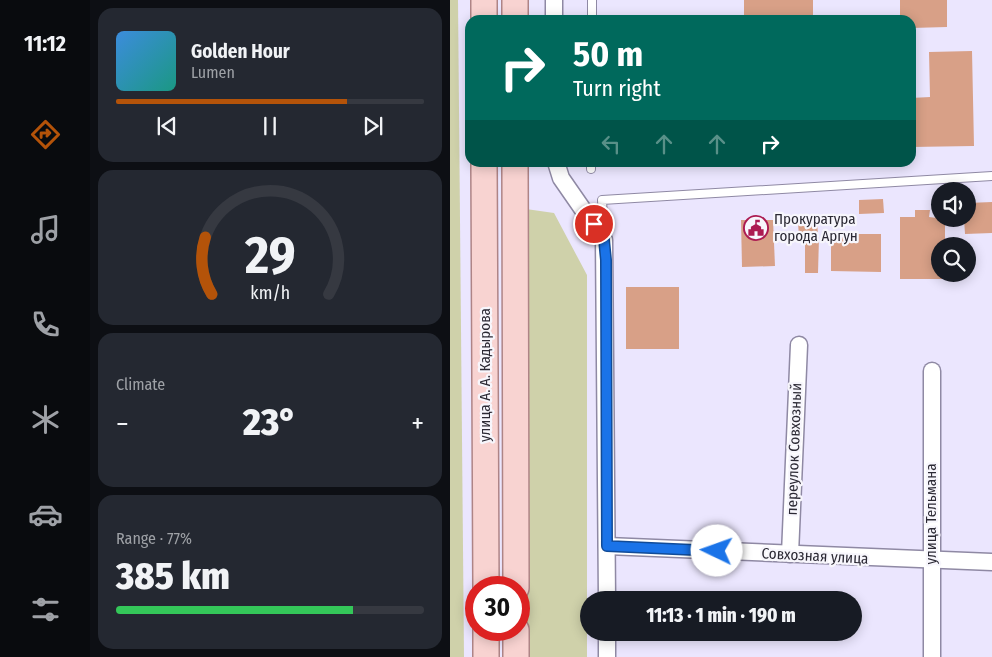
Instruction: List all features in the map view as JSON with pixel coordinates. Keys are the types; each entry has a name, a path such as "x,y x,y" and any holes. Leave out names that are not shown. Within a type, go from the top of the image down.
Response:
{"main road":[{"path":"484,0 484,15"},
{"path":"515,0 515,15"},
{"name":"улица А. А. Кадырова","path":"484,167 486,576"},
{"name":"улица А. А. Кадырова","path":"515,167 516,576"},
{"path":"486,641 486,657"},
{"path":"516,641 516,657"}],"street":[{"path":"554,0 554,15"},
{"path":"558,167 561,178 604,240 607,591"},
{"name":"переулок Совхозный","path":"790,554 799,345"},
{"name":"улица Тельмана","path":"932,371 932,657"},
{"name":"Совхозная улица","path":"607,546 931,561 992,562"},
{"path":"607,641 607,657"}],"lane":[{"path":"592,0 592,15"},
{"path":"604,240 602,200 992,176"}],"green space":[{"path":"450,0 458,0 464,657 450,657"},
{"path":"526,209 554,213 587,275 587,591 580,591 580,641 587,641 587,657 525,657 525,641 530,641 530,576 525,576"}],"building":[{"path":"744,0 813,0 813,15 744,15"},
{"path":"900,0 947,0 947,27 916,28 916,15 900,15"},
{"path":"972,51 974,146 916,147 916,98 930,97 929,52"},
{"path":"883,199 884,213 859,214 859,200"},
{"path":"992,202 992,233 965,234 965,227 976,227 976,203"},
{"path":"915,210 930,210 931,227 945,227 945,237 931,237 931,279 900,279 900,217 915,217"},
{"path":"741,220 773,220 775,266 742,267"},
{"path":"817,221 818,235 799,237 798,222"},
{"path":"831,234 881,234 881,272 831,271"},
{"path":"805,237 819,237 818,273 805,273"},
{"path":"626,287 679,287 679,349 626,349"}],"place":[{"name":"Прокуратура города Аргун","path":"756,228"}],"route":[{"path":"594,224 604,240 606,260 607,546 717,551"}]}
